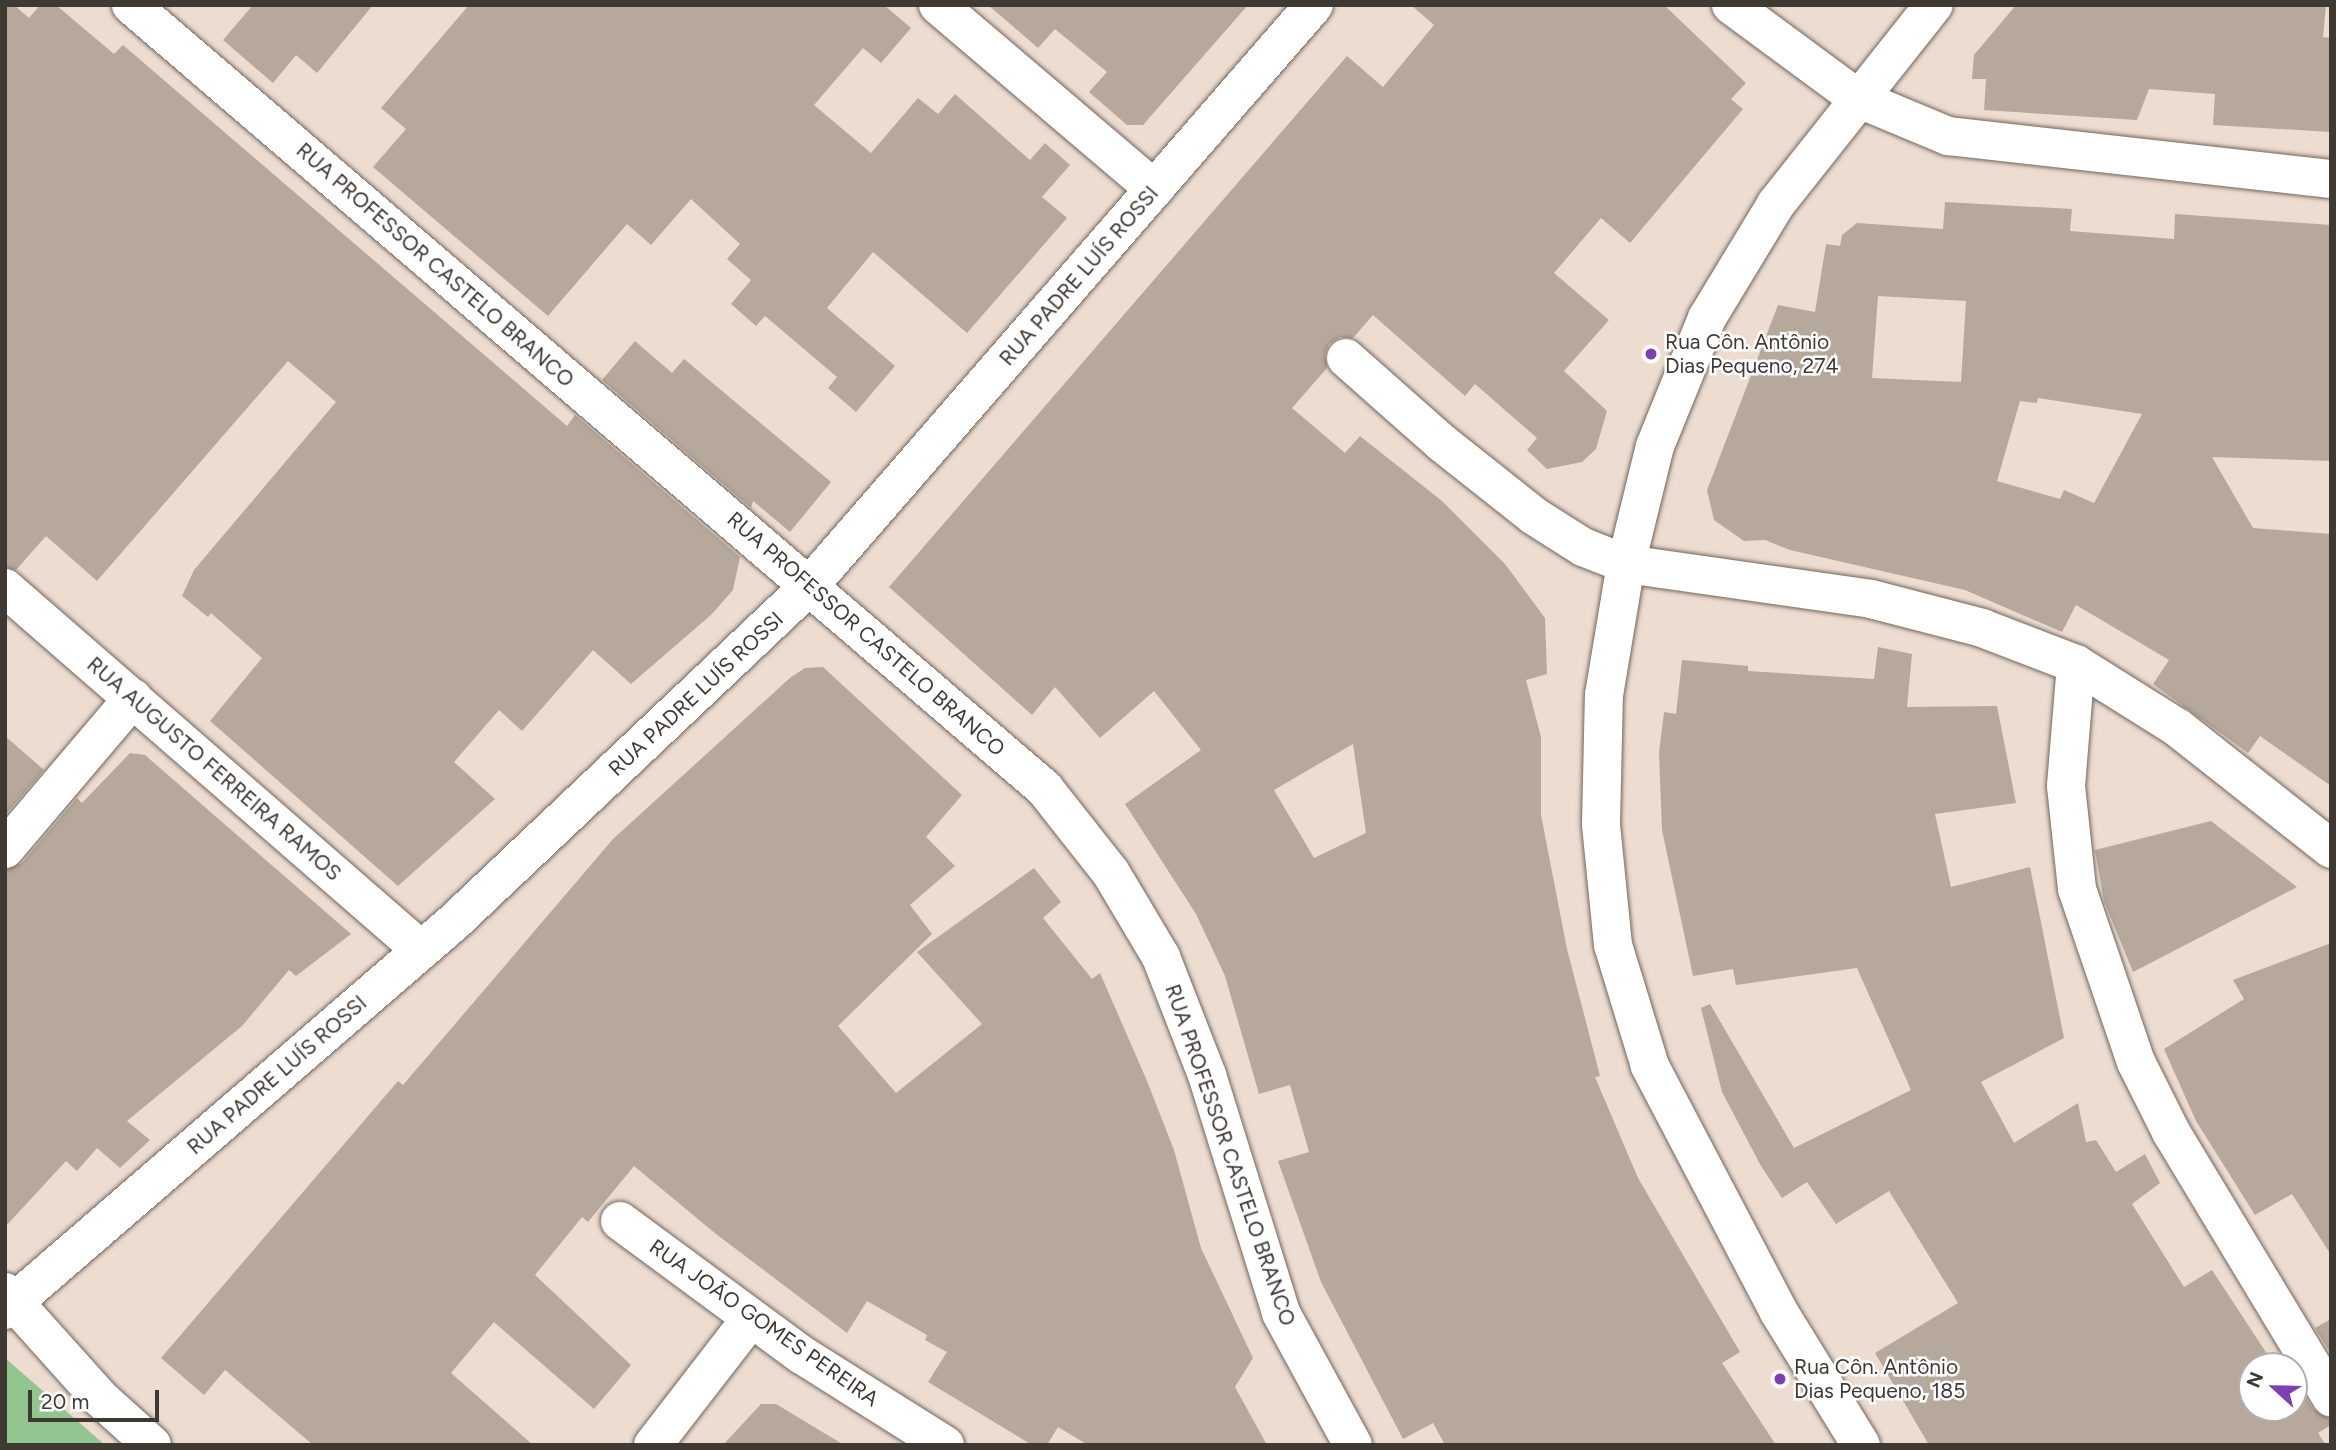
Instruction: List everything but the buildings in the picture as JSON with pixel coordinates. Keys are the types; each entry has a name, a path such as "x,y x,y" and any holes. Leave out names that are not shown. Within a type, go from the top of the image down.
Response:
{"street":[{"name":"RUA PROFESSOR CASTELO BRANCO","path":"131,5 1044,788 1111,873 1161,957 1185,1015 1281,1313 1353,1445"},
{"path":"938,5 1154,189"},
{"name":"RUA PADRE LUÍS ROSSI","path":"8,1301 422,950 810,585 1314,5"},
{"path":"1731,5 1857,98 1960,138 2331,179"},
{"path":"1861,1445 1779,1312 1650,1066 1614,946 1601,824 1604,695 1626,564 1656,446 1707,318 1776,204 1857,98 1934,5"},
{"path":"1346,358 1534,516 1583,547 1626,564 1871,599 1982,628 2076,664 2178,728 2331,849"},
{"name":"RUA AUGUSTO FERREIRA RAMOS","path":"5,588 422,950"},
{"path":"2076,664 2066,786 2077,889 2136,1062 2171,1132 2331,1397"},
{"path":"5,849 134,698"},
{"name":"RUA JOÃO GOMES PEREIRA","path":"620,1221 751,1318 945,1445"},
{"path":"8,1301 100,1398 152,1445"},
{"path":"653,1445 751,1318"}],"green space":[{"path":"5,1358 105,1445 5,1445"}],"place":[{"name":"Rua Côn. Antônio Dias Pequeno, 274","path":"1651,354"},
{"name":"Rua Côn. Antônio Dias Pequeno, 185","path":"1780,1379"}]}
